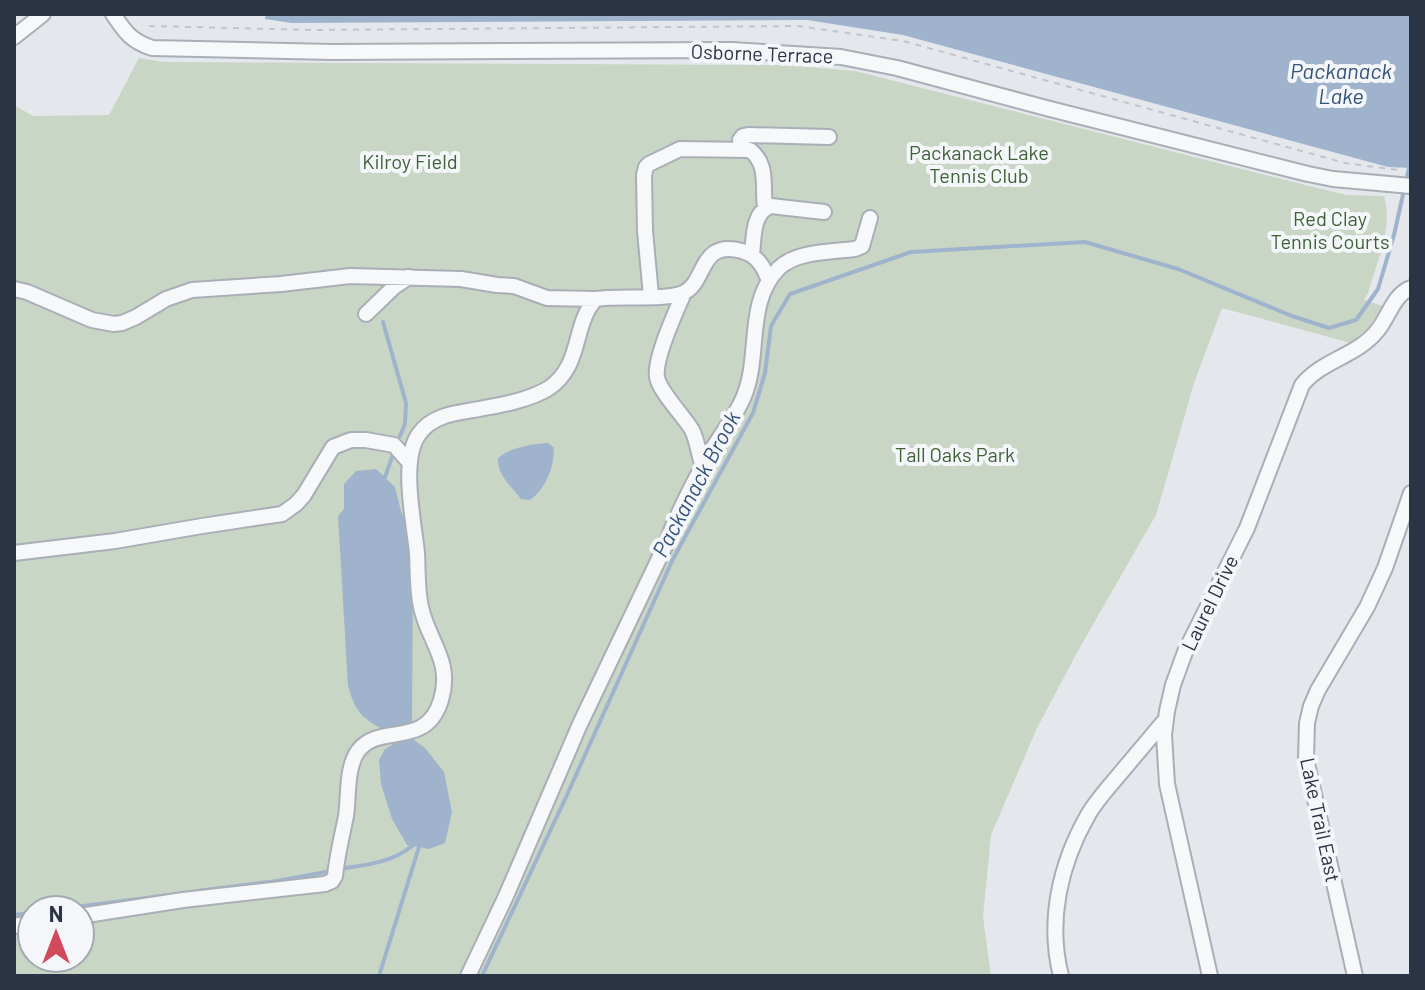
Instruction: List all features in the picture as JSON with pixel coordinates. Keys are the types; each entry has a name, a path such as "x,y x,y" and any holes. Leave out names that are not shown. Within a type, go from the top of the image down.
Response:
{"street":[{"path":"14,37 43,14"},
{"name":"Osborne Terrace","path":"113,14 126,33 138,43 152,48 332,52 732,50 841,57 897,68 1308,174 1411,186"},
{"path":"745,150 740,140 748,135 829,137"},
{"path":"651,296 645,231 646,167 680,149 745,150 754,153 762,166 765,207"},
{"path":"769,281 755,257 759,214 765,207 771,206 824,212"},
{"path":"703,466 694,435 662,389 656,374 670,325 684,293 709,256 725,248 755,257 789,260 855,249 862,246 870,218"},
{"path":"468,976 674,523 744,396 762,297 769,281 789,260"},
{"path":"14,289 92,320 114,324 192,290 333,277 372,275 461,279 514,286 547,298 596,299 684,293"},
{"path":"366,314 410,276"},
{"name":"Laurel Drive","path":"1210,976 1167,784 1164,760 1166,719 1173,685 1185,652 1247,528 1302,385 1318,369 1363,345 1377,331 1403,291 1411,288"},
{"path":"14,553 115,541 282,514 304,495 333,447 343,442 377,441 394,445 417,436 430,423 445,416 530,397 551,386 567,368 586,312 596,299"},
{"path":"96,914 332,881 353,760 364,745 373,740 415,731 424,726 442,696 444,684 440,652 421,606 410,507 410,463 417,436"},
{"path":"394,445 410,463"},
{"name":"Lake Trail East","path":"1355,976 1306,759 1307,723 1318,690 1367,607 1385,568 1411,493"},
{"path":"1061,976 1055,921 1060,885 1070,851 1089,813 1166,719"}],"green space":[{"path":"139,58 163,62 786,65 855,71 1347,195 1384,196 1385,233 1364,300 1383,306 1368,328 1351,343 1222,308 1194,383 1156,515 1037,728 991,835 983,917 991,976 14,976 14,105 33,116 109,115"}],"water":[{"name":"Packanack Lake","path":"266,14 1411,14 1411,168 1388,167 903,35 807,20 292,23 265,19"},
{"path":"548,443 554,448 548,477 530,500 521,499 502,475 498,458 515,449"},
{"path":"376,469 395,487 410,533 413,563 414,740 425,748 444,772 452,812 445,843 429,849 407,845 392,819 381,784 379,760 385,749 392,745 388,732 362,715 348,686 338,516 344,509 344,484 356,471"}],"waterway":[{"name":"Packanack Brook","path":"1406,181 1409,168"},
{"name":"Packanack Brook","path":"482,976 673,559 753,413 765,373 771,326 790,294 911,252 1085,242 1178,269 1329,328 1356,320 1378,289 1404,190"},
{"path":"383,322 406,403 405,424 400,436"},
{"path":"385,477 392,457"},
{"path":"339,869 387,860 412,846"},
{"path":"379,976 419,847"},
{"path":"197,891 331,871"},
{"path":"96,904 177,894"}],"park label":[{"name":"Kilroy Field","path":"410,162"},
{"name":"Packanack Lake Tennis Club","path":"979,164"},
{"name":"Red Clay Tennis Courts","path":"1330,230"},
{"name":"Tall Oaks Park","path":"955,455"}]}
